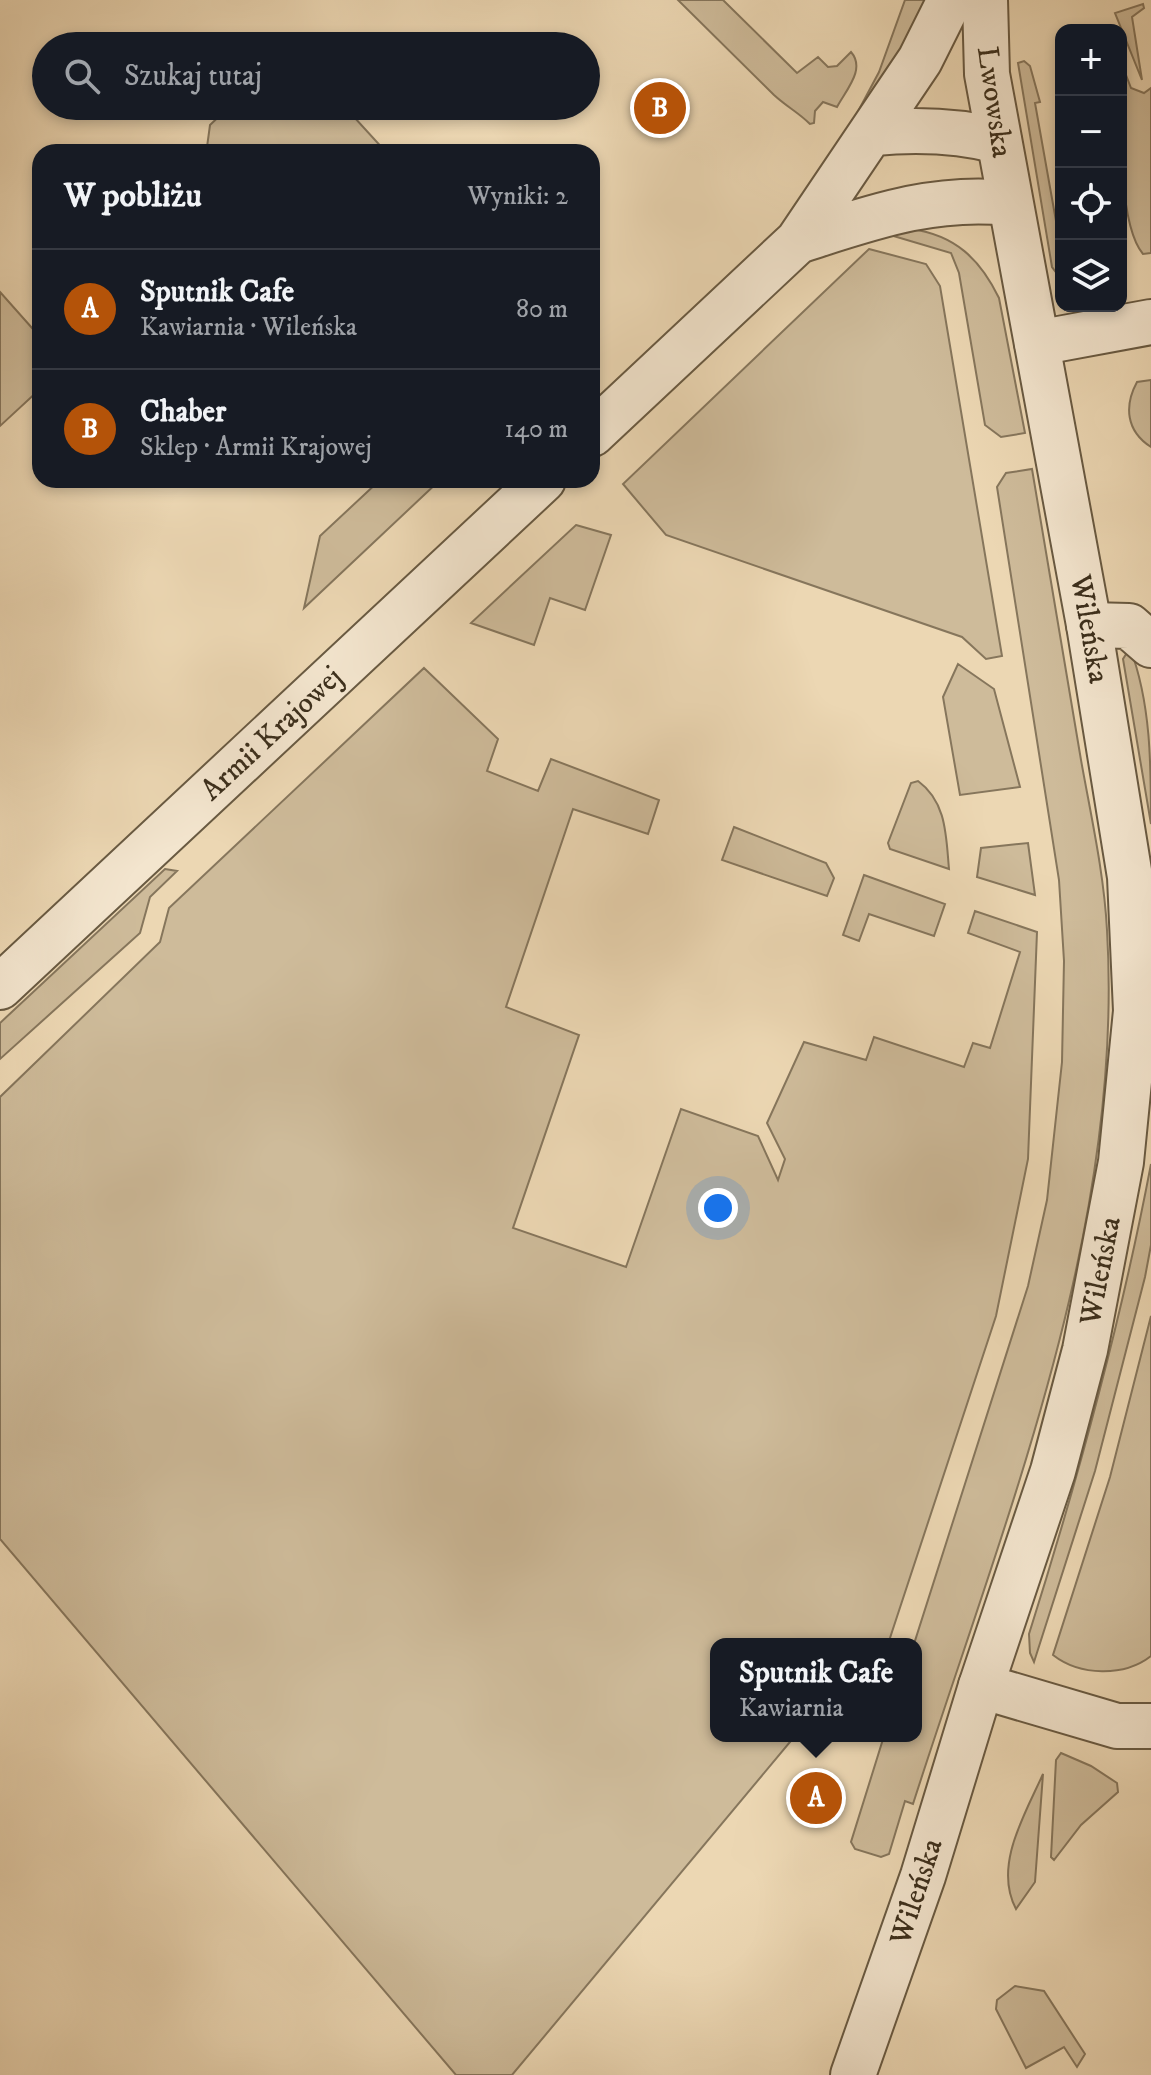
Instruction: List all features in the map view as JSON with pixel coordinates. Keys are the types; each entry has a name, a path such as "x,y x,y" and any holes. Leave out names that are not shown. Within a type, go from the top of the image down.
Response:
{"street":[{"path":"600,427 798,241 874,133 920,60 950,0"},
{"name":"Lwowska","path":"985,0 987,74 1009,203"},
{"path":"874,133 911,129 965,132 999,141"},
{"path":"798,241 907,206 979,200 1009,203"},
{"name":"Wileńska","path":"853,2075 918,1890 981,1686 1053,1471 1085,1350 1121,1162 1136,1011 1130,877 1089,625 1009,203"},
{"path":"1037,343 1151,322"},
{"name":"Armii Krajowej","path":"0,987 534,488"},
{"path":"1089,625 1129,626 1151,645"},
{"path":"981,1686 1117,1726 1151,1726"}],"shaded area":[{"path":"678,0 723,0 797,73 818,57 828,67 837,66 851,52 856,65 853,80 837,107 823,102 815,111 814,123 810,124 774,95"},
{"path":"905,0 931,0 918,29 830,164 879,72"},
{"path":"1143,4 1144,8 1132,17 1142,80 1127,43 1127,24 1119,24 1115,13"},
{"path":"1024,61 1030,66 1040,102 1035,103 1055,215 1055,271 1052,267 1018,63"},
{"path":"1127,78 1131,88 1144,93 1151,88 1151,253 1143,254 1128,217"},
{"path":"215,120 357,120 379,144 207,144 210,125"},
{"path":"911,229 953,243 974,261 992,284 999,298 1025,433 1001,437 985,425 959,273 951,253 880,232"},
{"path":"869,249 926,264 940,286 1002,656 986,659 962,637 666,535 623,484"},
{"path":"0,292 32,328 32,396 0,426"},
{"path":"1151,380 1151,447 1136,433 1129,409 1137,382"},
{"path":"1032,469 1097,845 1107,930 1108,1042 1097,1154 1077,1264 1050,1374 1019,1483 913,1804 905,1801 889,1854 881,1857 855,1849 851,1842 882,1742 922,1742 922,1638 916,1638 1028,1286 1047,1200 1062,1062 1064,961 1059,880 997,487 1006,473"},
{"path":"371,488 432,488 304,608 320,536"},
{"path":"576,525 611,535 585,610 550,598 534,645 471,623"},
{"path":"1130,648 1146,712 1151,824 1123,659"},
{"path":"958,664 994,689 1020,787 960,795 943,697"},
{"path":"424,668 498,739 487,771 538,791 551,759 659,800 648,834 573,809 506,1007 579,1035 513,1228 626,1267 681,1109 758,1136 778,1180 785,1159 767,1123 804,1042 866,1060 874,1037 964,1067 973,1043 990,1048 1020,952 968,933 975,911 1037,932 1028,1159 996,1316 890,1638 710,1638 710,1742 790,1742 512,2075 456,2075 0,1539 0,1097 160,942 169,908"},
{"path":"918,781 928,789 940,810 946,833 949,869 890,849 888,843 911,783"},
{"path":"734,827 826,863 834,878 827,896 722,860"},
{"path":"1028,843 1035,895 977,877 981,848"},
{"path":"165,869 177,871 150,897 140,933 0,1059 0,1023"},
{"path":"864,875 945,904 934,936 869,914 859,941 843,935"},
{"path":"1151,1164 1151,1245 1145,1277 1095,1471 1034,1662 1029,1634 1097,1400"},
{"path":"1151,1316 1151,1656 1128,1668 1089,1670 1053,1655 1110,1477"},
{"path":"1061,1753 1091,1766 1117,1783 1118,1792 1081,1825 1054,1860 1051,1857 1056,1760"},
{"path":"1043,1774 1035,1882 1016,1909 1008,1875 1010,1858 1020,1823"},
{"path":"1015,1986 1044,1991 1085,2054 1077,2067 1064,2047 1026,2068 996,2009 997,2000"}],"place":[{"name":"Chaber","path":"660,108"},
{"name":"Sputnik Cafe","path":"816,1798"}]}
